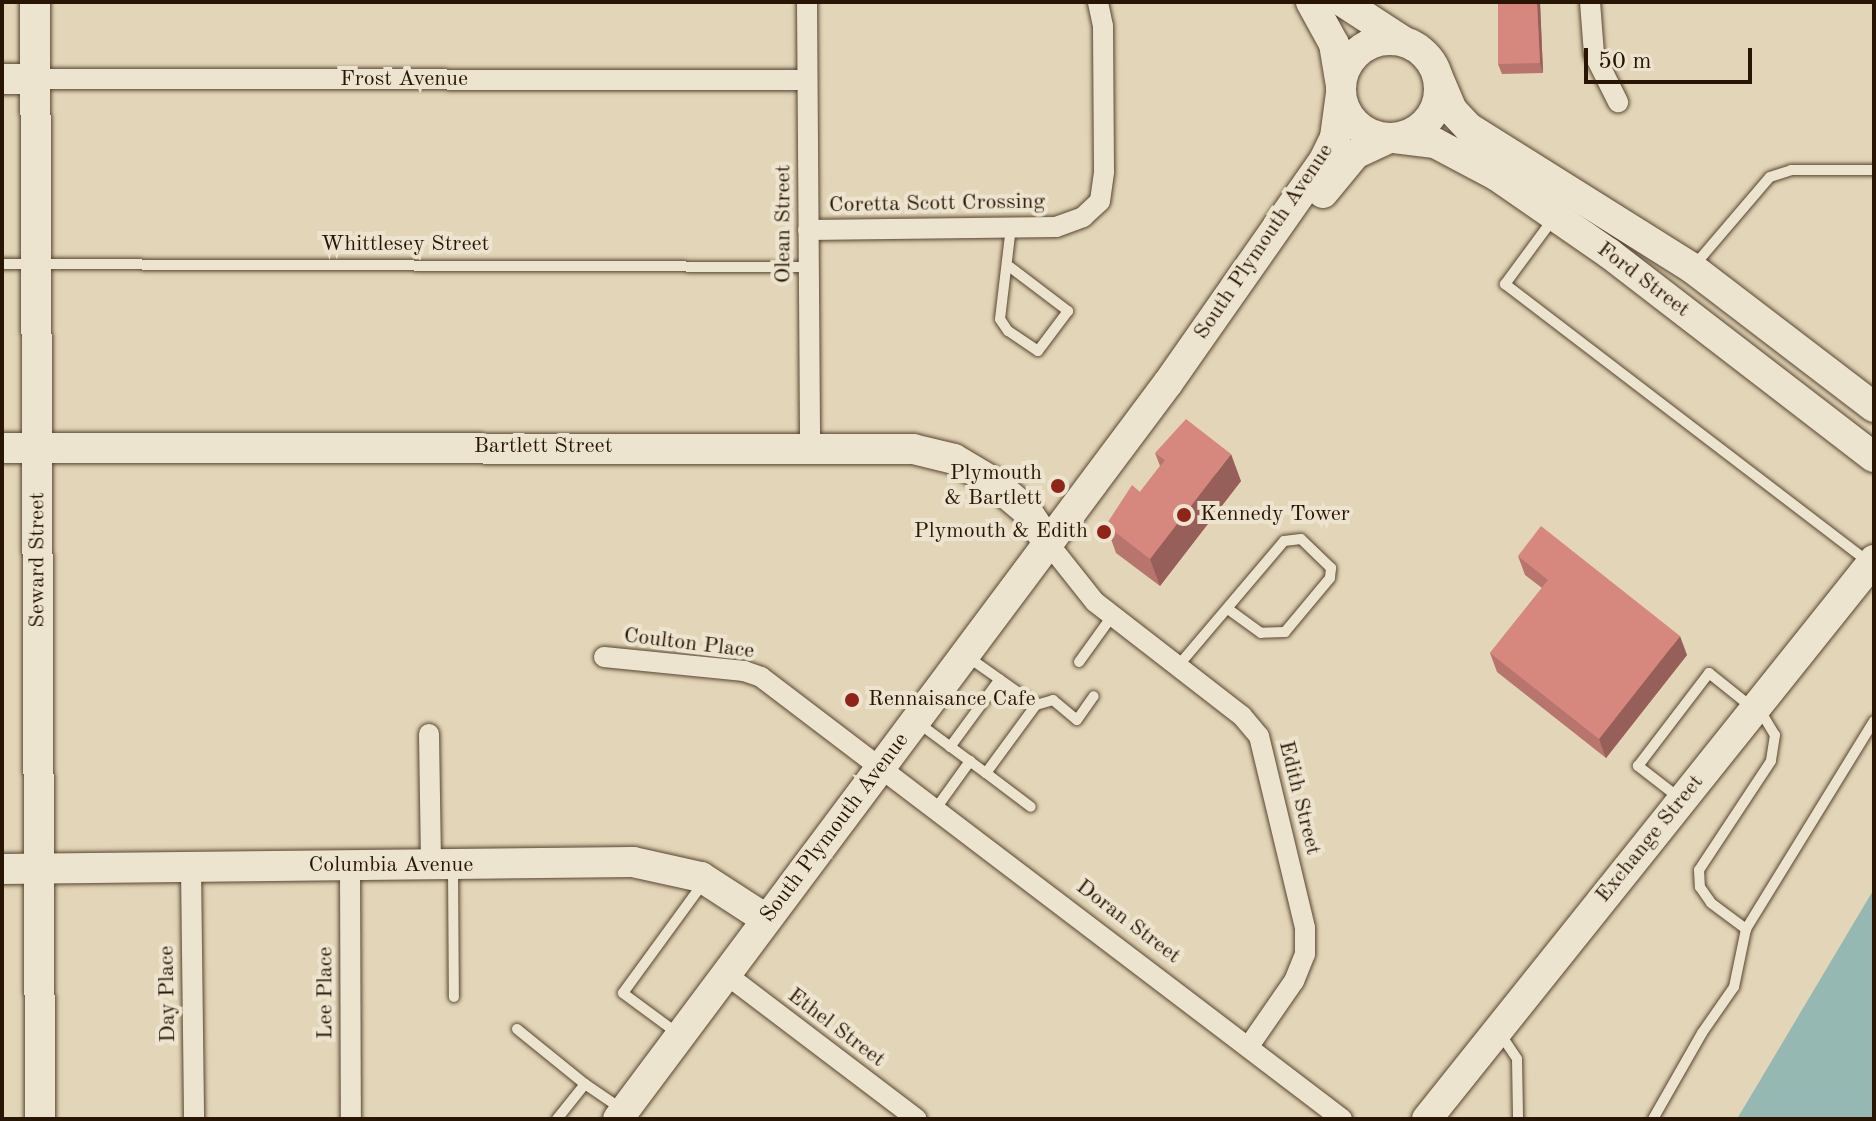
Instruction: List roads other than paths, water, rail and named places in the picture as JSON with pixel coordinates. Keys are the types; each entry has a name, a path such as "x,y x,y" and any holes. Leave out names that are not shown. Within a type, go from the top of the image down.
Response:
{"street":[{"name":"Seward Street","path":"35,2 40,1119"},
{"name":"Olean Street","path":"807,2 810,446"},
{"name":"Coretta Scott Crossing","path":"808,230 1056,227 1083,217 1100,201 1103,26 1098,2"},
{"path":"1311,2 1334,44 1341,90 1356,125 1392,138 1415,132 1429,119 1439,96 1438,77 1430,60 1412,45 1370,24 1343,2"},
{"path":"1590,2 1594,54 1618,102"},
{"path":"1341,90 1350,60 1367,45 1395,40 1412,45"},
{"name":"Ford Street","path":"1438,77 1452,110 1469,128 1692,268 1874,407"},
{"name":"Frost Avenue","path":"2,79 807,80"},
{"name":"South Plymouth Avenue","path":"621,1115 1168,383 1324,160 1337,129 1341,90"},
{"name":"South Plymouth Avenue","path":"1168,383 1259,277 1348,160 1368,145 1392,138"},
{"name":"Ford Street","path":"1392,138 1453,150 1556,216 1874,457"},
{"name":"Bartlett Street","path":"2,448 810,446 913,449 954,459 1010,496 1048,543"},
{"name":"Edith Street","path":"1048,543 1078,587 1242,716 1259,736 1305,928 1305,954 1294,981 1249,1046"},
{"name":"Exchange Street","path":"1427,1119 1872,562"},
{"name":"Coulton Place","path":"604,657 753,673 883,765"},
{"path":"429,734 442,867"},
{"name":"Doran Street","path":"883,765 1342,1119"},
{"name":"Columbia Avenue","path":"2,869 442,867 633,862 706,880 766,919"},
{"name":"Lee Place","path":"350,867 351,1119"},
{"name":"Day Place","path":"191,868 194,1119"},
{"name":"Ethel Street","path":"727,975 917,1119"}],"lane":[{"path":"1692,268 1770,177 1791,170 1874,170"},
{"path":"1556,216 1505,284 1872,562"},
{"path":"1010,267 1068,311 1038,351 1008,331 1000,319 1000,293 1010,267 1011,227"},
{"name":"Whittlesey Street","path":"2,264 808,267"},
{"path":"1178,666 1284,541 1301,539 1331,568 1330,578 1285,632 1261,633 1228,609"},
{"path":"1079,662 1112,616"},
{"path":"965,655 1036,705"},
{"path":"1681,800 1638,766 1709,673 1771,726 1775,754 1699,870 1700,887 1711,903 1746,929"},
{"path":"950,747 981,713 1000,679"},
{"path":"986,773 1008,735 1036,705 1053,700 1077,720 1094,696"},
{"path":"916,721 1031,807"},
{"path":"1653,1119 1734,987 1746,929 1874,721"},
{"path":"937,807 970,761"},
{"path":"442,867 454,997"},
{"path":"681,1036 623,993 706,880"},
{"path":"517,1029 621,1115"},
{"path":"1497,1030 1517,1059 1518,1119"},
{"path":"557,1119 585,1084"}],"water":[{"path":"1874,889 1874,1119 1737,1119 1765,1072"}],"place":[{"name":"Plymouth & Bartlett","path":"1058,486"},
{"name":"Kennedy Tower","path":"1184,515"},
{"name":"Plymouth & Edith","path":"1104,532"},
{"name":"Rennaisance Cafe","path":"852,700"}]}
